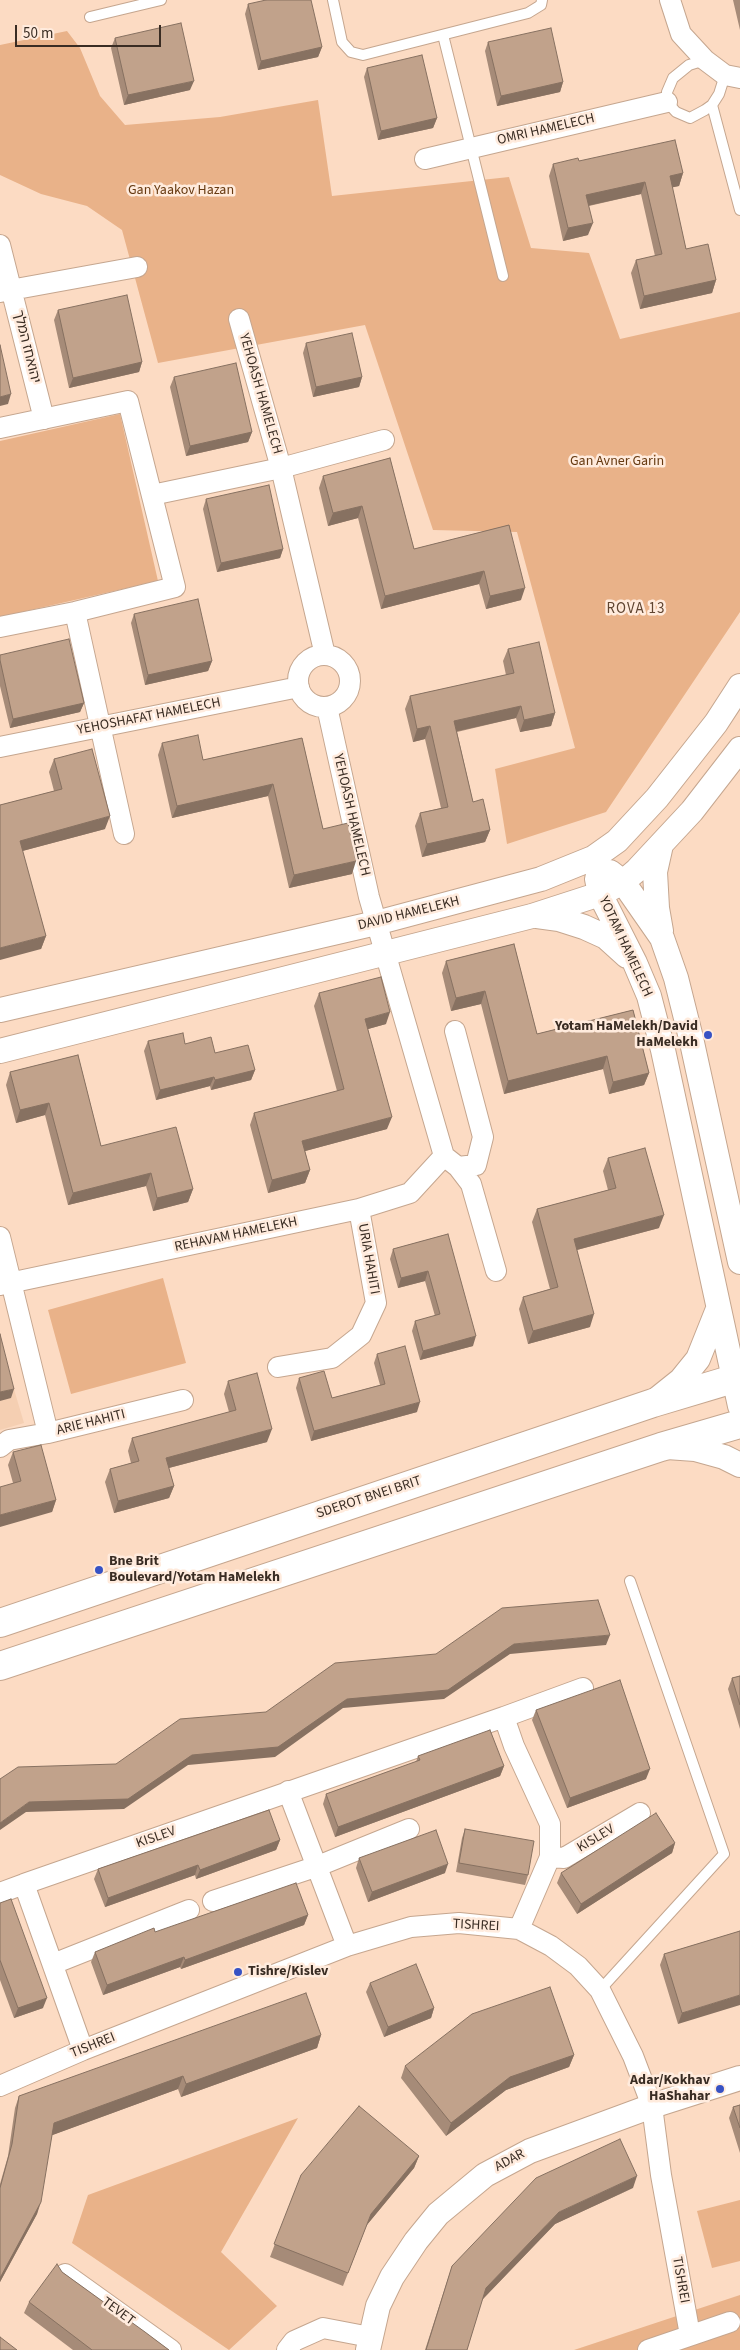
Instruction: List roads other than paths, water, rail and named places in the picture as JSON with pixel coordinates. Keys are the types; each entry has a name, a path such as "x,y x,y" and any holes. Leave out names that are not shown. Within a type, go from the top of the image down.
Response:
{"main road":[{"name":"SDEROT BNEI BRIT","path":"0,1623 653,1403 737,1378"},
{"path":"0,1666 661,1447 740,1424"}],"street":[{"path":"670,0 681,34 704,60 733,77"},
{"name":"OMRI HAMELECH","path":"425,159 667,102"},
{"name":"יהואחז המלך","path":"0,245 6,291 44,419"},
{"path":"6,291 137,267"},
{"name":"YEHOASH HAMELECH","path":"239,320 281,468 326,655"},
{"path":"0,428 128,401 175,587 75,612 0,627"},
{"name":"YEHOASH HAMELECH","path":"152,495 281,468 384,440"},
{"path":"75,612 124,834"},
{"path":"326,655 339,660 346,667 349,677 346,694 336,704 327,707 316,706 308,702 298,687 300,671 304,664 317,656 326,655"},
{"name":"DAVID HAMELEKH","path":"0,1010 376,923 541,879 593,858 617,842 657,798 716,723 740,686"},
{"name":"YEHOSHAFAT HAMELECH","path":"0,747 298,687"},
{"name":"YEHOASH HAMELECH","path":"327,707 376,923"},
{"path":"0,1051 532,916 600,894 623,882 661,845 738,756"},
{"path":"661,845 655,872 655,888 662,938"},
{"name":"YOTAM HAMELECH","path":"593,858 623,882 662,938 676,978 688,1025 740,1262"},
{"name":"YOTAM HAMELECH","path":"593,858 600,894 635,962 649,996 663,1050 718,1309 737,1378 740,1406"},
{"path":"532,916 560,919 584,927 606,938 635,962"},
{"path":"376,923 451,1162 470,1184 496,1271"},
{"name":"REHAVAM HAMELEKH","path":"6,1284 359,1209 410,1193 451,1162 476,1165 483,1137 455,1031"},
{"name":"URIA HAHITI","path":"278,1368 332,1358 361,1335 376,1304 359,1209"},
{"path":"0,1237 6,1284 48,1433"},
{"path":"653,1403 681,1380 698,1359 718,1309"},
{"name":"ARIE HAHITI","path":"0,1447 8,1440 48,1433 183,1400"},
{"path":"661,1447 695,1449 724,1457 740,1465"},
{"name":"KISLEV","path":"0,1893 583,1688"},
{"path":"504,1717 518,1755 550,1824 550,1857 519,1929"},
{"path":"288,1791 347,1946"},
{"name":"KISLEV","path":"550,1857 564,1858 640,1813"},
{"path":"213,1901 318,1866 410,1829"},
{"path":"24,1884 83,2050"},
{"path":"53,1964 189,1910"},
{"name":"TISHREI","path":"0,2086 83,2050 347,1946 410,1927 459,1922 519,1929 551,1946 578,1966 600,1990 633,2056 652,2106 661,2175 690,2336"},
{"name":"ADAR","path":"369,2343 378,2306 392,2276 416,2241 438,2214 484,2175 530,2150 652,2106 740,2078"},
{"name":"TEVET","path":"65,2274 171,2350"},
{"path":"648,2350 730,2322"},
{"path":"287,2350 294,2342 323,2328 369,2343"}],"lane":[{"path":"90,17 161,0"},
{"path":"333,0 342,42 351,52 364,55 528,12 541,6 542,0"},
{"path":"443,35 503,276"},
{"path":"704,60 688,65 674,78 667,92 667,102 676,112 690,118 712,105 733,77"},
{"path":"712,105 740,210"},
{"path":"600,1990 724,1854 630,1581"}],"place":[{"name":"Yotam HaMelekh/David HaMelekh","path":"708,1035"},
{"name":"Bne Brit Boulevard/Yotam HaMelekh","path":"99,1570"},
{"name":"Tishre/Kislev","path":"238,1972"},
{"name":"Adar/Kokhav HaShahar","path":"720,2089"}],"district":[{"name":"ROVA 13","path":"636,610"}],"park label":[{"name":"Gan Yaakov Hazan","path":"181,191"},
{"name":"Gan Avner Garin","path":"617,462"}]}
